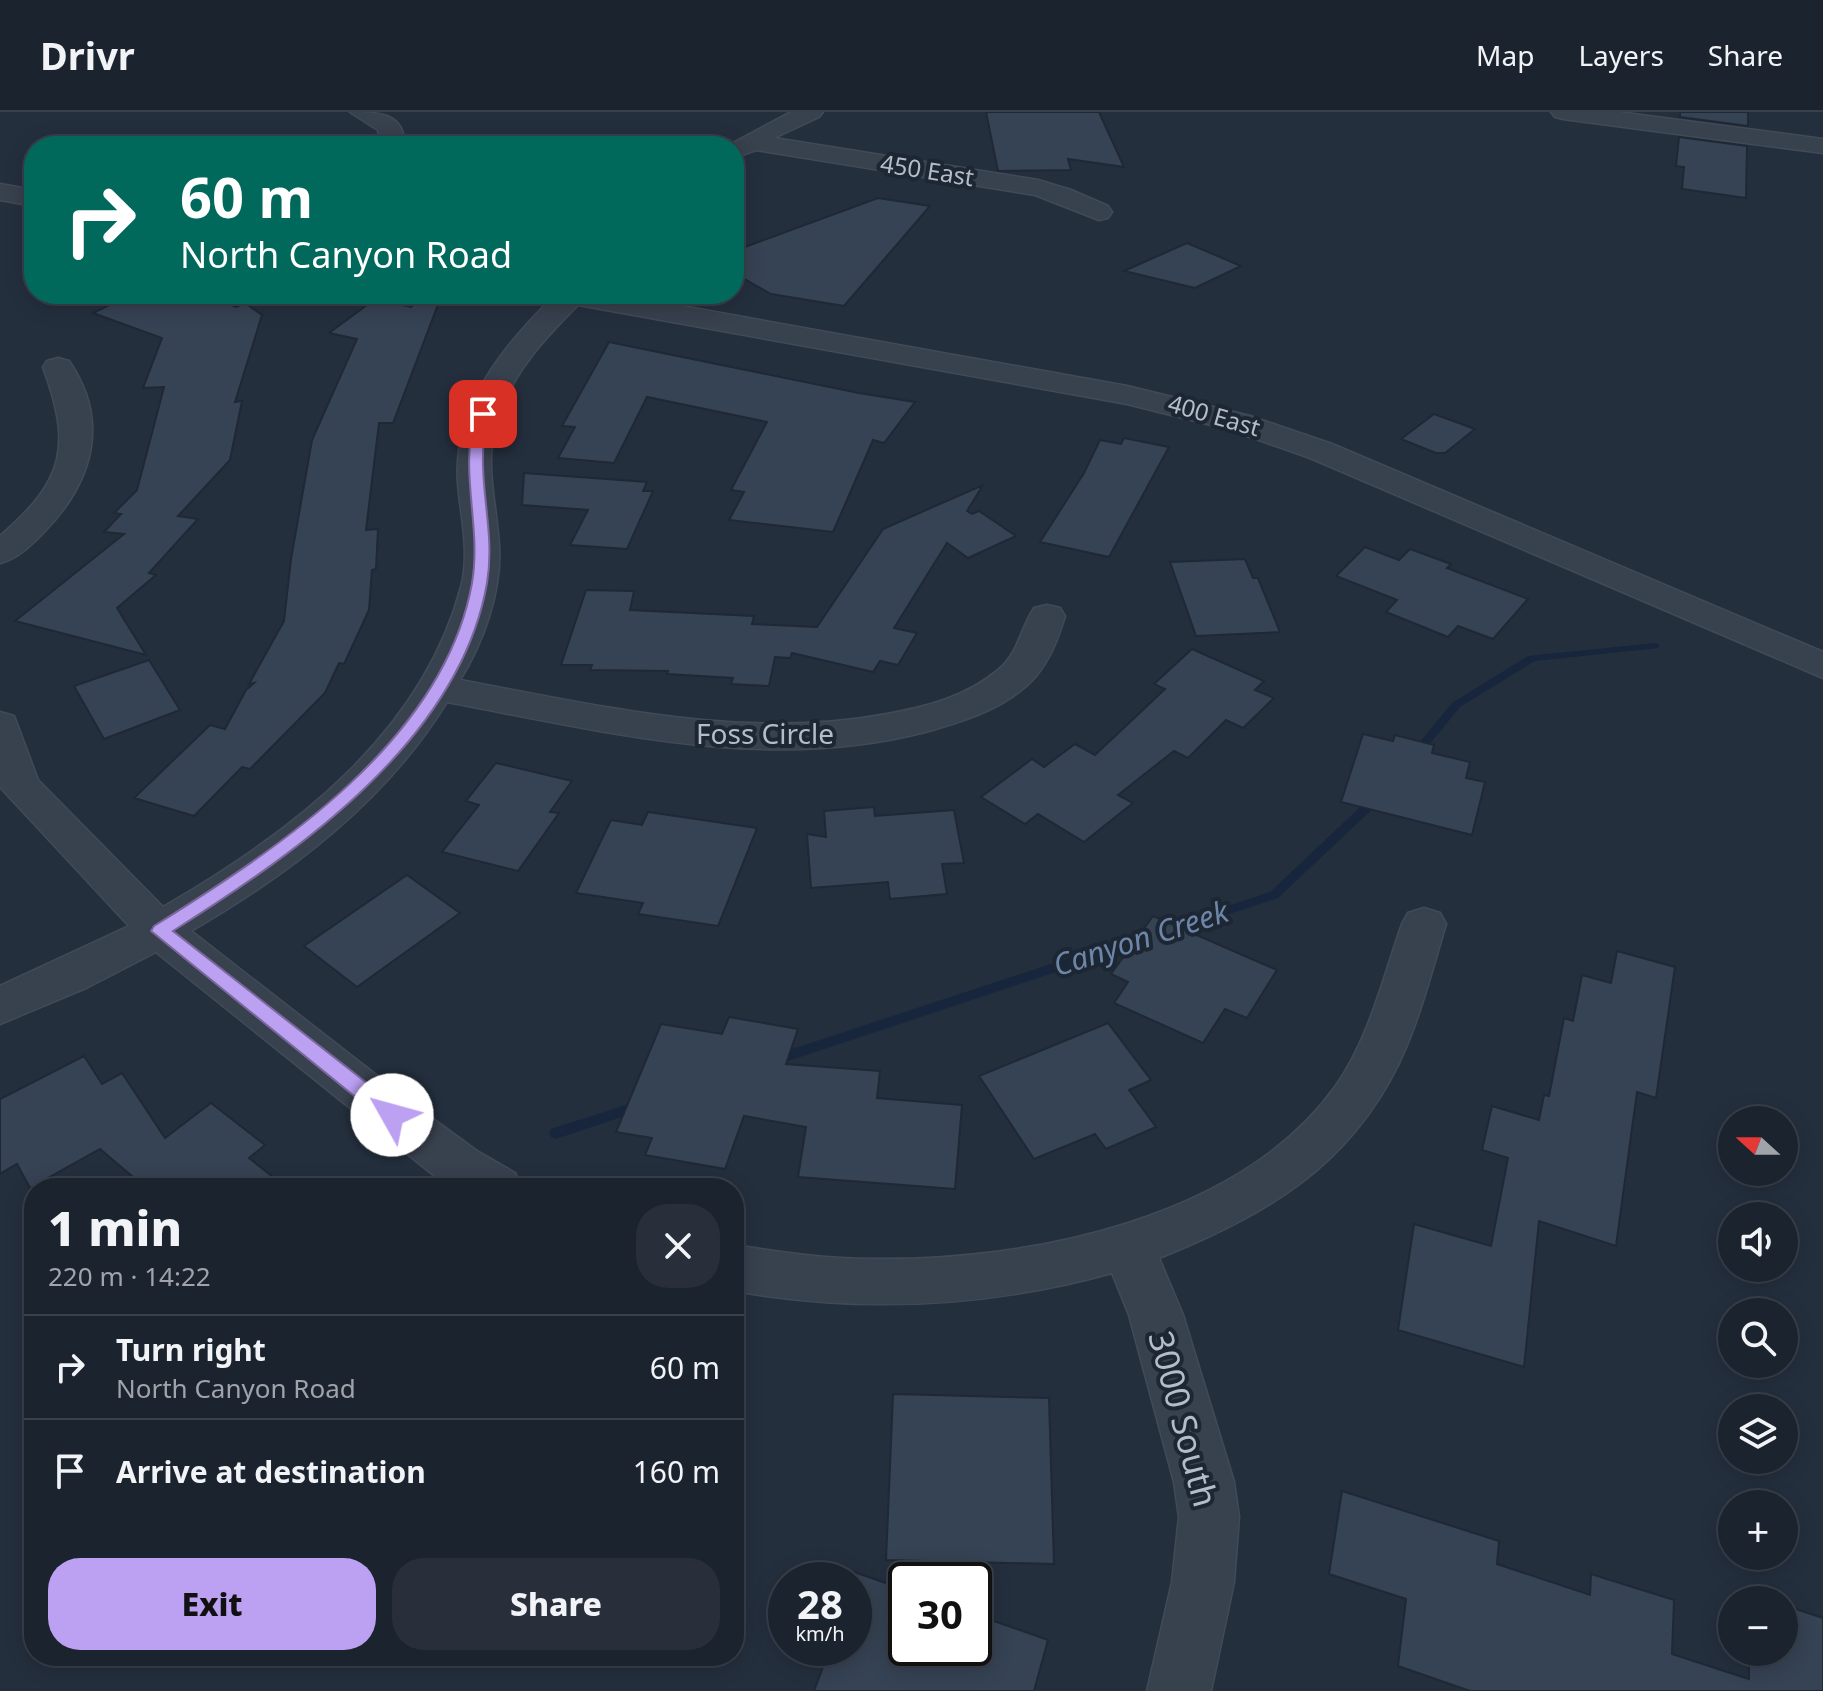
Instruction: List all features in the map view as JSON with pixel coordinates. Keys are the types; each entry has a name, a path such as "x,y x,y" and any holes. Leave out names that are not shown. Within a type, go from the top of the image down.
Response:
{"street":[{"path":"362,112 390,135"},
{"path":"744,147 774,128 811,112"},
{"path":"1563,112 1823,146"},
{"name":"450 East","path":"744,148 1038,188 1099,212"},
{"path":"0,192 24,196"},
{"path":"0,1006 160,931 257,870 335,807 402,736 438,688 458,650 479,586 483,557 474,457 475,438 483,414 507,368 562,304"},
{"name":"400 East","path":"626,304 1176,404 1251,425 1321,451 1823,666"},
{"path":"0,553 52,504 72,466 77,434 75,418 58,367"},
{"name":"Foss Circle","path":"438,688 707,737 767,740 824,737 883,730 938,716 978,700 1006,683 1025,665 1047,616"},
{"path":"0,725 11,766 21,787 160,931 423,1139 480,1178"},
{"path":"744,1269 819,1280 932,1282 989,1277 1048,1266 1127,1245 1195,1222 1240,1200 1283,1172 1321,1139 1352,1101 1375,1061 1424,924"},
{"name":"3000 South","path":"1127,1245 1156,1315 1204,1482 1209,1517 1203,1582 1179,1691"}],"building":[{"path":"986,112 1099,112 1124,167 1068,159 1071,170 998,171"},
{"path":"1680,112 1748,112 1748,126 1680,117"},
{"path":"1679,137 1747,146 1746,198 1682,189 1684,167 1676,166"},
{"path":"878,198 930,206 844,306 771,294 744,279 744,247"},
{"path":"1187,243 1241,266 1195,288 1124,271"},
{"path":"111,304 228,304 236,307 246,304 262,315 235,402 242,401 230,460 178,516 198,519 149,573 156,575 117,608 146,655 15,621 124,534 104,532 121,514 114,513 137,490 164,387 143,388 162,338 93,313"},
{"path":"368,304 411,307 415,304 438,304 393,423 379,423 366,530 378,529 376,569 372,570 369,610 344,664 339,663 325,693 250,769 242,767 194,816 134,798 210,725 225,729 246,690 254,683 249,684 284,621 291,559 312,440 357,339 329,333"},
{"path":"609,342 915,402 884,443 873,440 833,532 729,520 744,492 731,490 767,422 647,397 614,463 558,458 575,427 562,426"},
{"path":"1434,414 1475,429 1445,453 1436,453 1401,439"},
{"path":"1124,438 1169,447 1109,557 1040,542 1084,473 1100,440 1121,444"},
{"path":"524,473 647,482 643,491 653,491 627,549 570,545 588,510 522,505"},
{"path":"983,485 967,511 972,514 979,511 1016,536 968,558 947,543 894,628 917,633 898,665 880,661 873,672 792,653 790,658 775,657 769,686 731,684 733,678 667,674 668,671 590,670 592,665 561,665 586,590 634,591 630,610 754,616 752,624 817,627 883,529"},
{"path":"1365,547 1399,560 1410,549 1451,564 1447,568 1528,599 1493,639 1458,626 1448,637 1386,612 1397,600 1336,576"},
{"path":"1245,559 1253,578 1258,578 1280,632 1196,636 1170,562"},
{"path":"1192,649 1264,681 1255,690 1274,698 1243,728 1226,720 1188,758 1174,751 1118,795 1133,803 1084,842 1038,814 1025,824 981,797 1032,759 1044,767 1075,744 1095,755 1165,689 1154,684"},
{"path":"149,660 180,710 104,739 74,686"},
{"path":"1363,734 1393,741 1395,735 1434,745 1432,753 1470,762 1466,778 1485,782 1472,835 1341,802"},
{"path":"496,763 572,781 550,812 559,813 518,871 442,852 479,805 466,801"},
{"path":"874,807 875,816 954,810 964,863 942,864 947,894 890,899 888,882 811,888 807,834 826,837 824,811"},
{"path":"648,812 757,828 718,926 638,914 643,903 576,893 611,820 642,825"},
{"path":"407,875 460,913 357,987 304,946"},
{"path":"1153,916 1277,970 1247,1018 1225,1009 1203,1043 1114,1003 1128,982 1111,974"},
{"path":"1617,951 1675,967 1656,1098 1637,1092 1616,1246 1539,1221 1524,1367 1398,1330 1414,1224 1491,1246 1508,1158 1482,1150 1492,1106 1539,1120 1544,1095 1549,1096 1564,1018 1573,1021 1582,975 1611,983"},
{"path":"729,1017 798,1029 786,1064 880,1071 877,1098 962,1105 955,1189 798,1177 806,1127 744,1116 725,1169 645,1155 652,1138 616,1132 661,1024 722,1034"},
{"path":"1108,1023 1151,1080 1129,1090 1156,1127 1106,1149 1095,1134 1034,1159 979,1076"},
{"path":"84,1056 102,1084 122,1073 165,1138 211,1103 265,1145 249,1158 274,1178 134,1178 100,1149 48,1178 25,1178 17,1164 0,1174 0,1099"},
{"path":"893,1394 1049,1398 1054,1564 886,1560"},
{"path":"1342,1491 1499,1541 1497,1564 1590,1595 1591,1574 1674,1600 1672,1654 1749,1679 1749,1666 1798,1666 1798,1610 1823,1618 1823,1691 1470,1691 1398,1666 1406,1599 1329,1574"},
{"path":"872,1578 888,1584 888,1666 992,1666 992,1620 1048,1640 1034,1691 814,1691 823,1666 872,1666"}],"waterway":[{"name":"Canyon Creek","path":"1415,754 1456,705 1532,658 1655,646"},
{"name":"Canyon Creek","path":"773,1061 1274,895 1377,798"},
{"name":"Canyon Creek","path":"556,1133 638,1106"}],"route":[{"path":"392,1115 160,931 257,870 335,807 372,771 438,688 458,650 479,586 482,533 473,476 475,438 483,414"}]}
